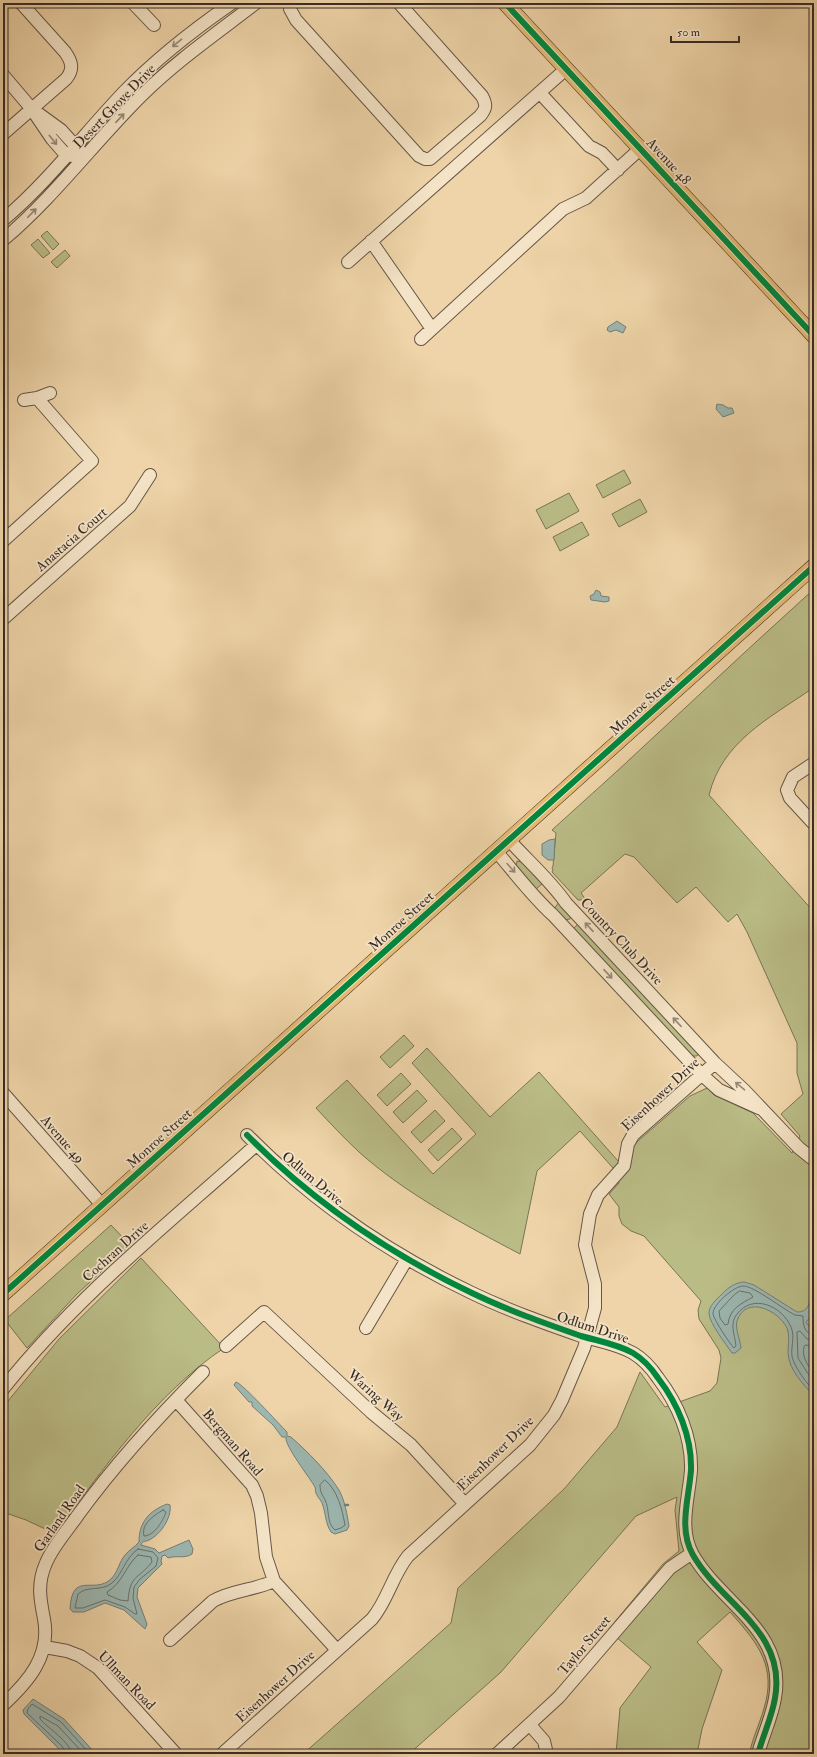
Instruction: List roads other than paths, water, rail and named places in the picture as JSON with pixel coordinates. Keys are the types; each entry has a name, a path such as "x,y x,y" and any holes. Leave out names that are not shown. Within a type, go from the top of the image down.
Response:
{"main road":[{"name":"Avenue 48","path":"506,3 814,336"},
{"name":"Monroe Street","path":"3,1294 814,566"}],"street":[{"path":"3,134 70,73 72,67 70,59 21,3"},
{"path":"133,3 154,25"},
{"name":"Desert Grove Drive","path":"3,220 32,192 160,56 232,3"},
{"name":"Desert Grove Drive","path":"3,240 27,218 141,96 168,71 256,3"},
{"path":"291,3 291,14 301,26 419,156 425,159 430,159 480,116 485,110 486,105 482,96 399,3"},
{"path":"348,262 477,146 540,93 566,68"},
{"path":"3,75 32,108 52,139 66,155 84,158"},
{"path":"540,93 592,149 596,158 615,173"},
{"path":"32,108 62,130 76,145 84,158"},
{"path":"421,339 563,209 586,198 640,149"},
{"path":"372,241 432,329"},
{"path":"24,400 37,398 50,393"},
{"path":"3,541 92,461 37,398"},
{"name":"Anastacia Court","path":"3,619 130,506 150,475"},
{"path":"814,763 793,777 787,790 790,798 814,824"},
{"name":"Country Club Drive","path":"509,840 715,1062 764,1110 799,1148 814,1160"},
{"path":"496,852 525,884 537,900 553,915 701,1074 719,1090 764,1110"},
{"name":"Eisenhower Drive","path":"222,1754 379,1610 386,1598 394,1575 408,1556 530,1445 550,1420 570,1384 586,1338 596,1296 585,1245 587,1224 592,1205 603,1189 624,1166 628,1144 633,1135 715,1062"},
{"name":"Avenue 49","path":"3,1093 102,1205"},
{"name":"Odlum Drive","path":"247,1135 291,1177 329,1208 407,1259 495,1304 586,1338 622,1348 641,1359 657,1377 676,1407 688,1437 691,1458 685,1512 686,1533 692,1553 710,1577 757,1628 770,1648 776,1669 777,1689 772,1711 758,1754"},
{"name":"Cochran Drive","path":"3,1389 32,1354 82,1302 256,1145"},
{"path":"366,1328 407,1259"},
{"name":"Waring Way","path":"226,1346 264,1312 371,1412 410,1445 465,1504"},
{"name":"Garland Road","path":"3,1705 26,1683 34,1672 45,1647 44,1621 39,1594 42,1574 50,1554 94,1493 127,1452 204,1372"},
{"name":"Bergman Road","path":"176,1400 252,1485 257,1496 261,1513 266,1558 274,1581 337,1650"},
{"name":"Taylor Street","path":"497,1754 559,1697 670,1568 692,1553"},
{"path":"170,1640 217,1599 230,1593 258,1587 274,1581"},
{"name":"Ullman Road","path":"45,1647 67,1651 84,1658 98,1668 176,1754"},
{"path":"530,1725 544,1741 547,1754"}],"water":[{"path":"617,321 626,327 623,333 616,330 610,332 607,330 608,327"},
{"path":"717,404 732,408 734,413 723,417 716,409"},
{"path":"596,590 600,592 601,596 609,597 609,601 605,602 591,600 590,596 594,594"},
{"path":"555,839 554,860 548,860 542,855 542,844 549,840"},
{"path":"744,1282 754,1285 797,1312 807,1308 814,1291 814,1313 806,1322 814,1333 814,1396 805,1387 791,1365 788,1353 789,1337 787,1328 777,1316 770,1311 755,1307 747,1308 741,1313 737,1321 737,1331 741,1348 735,1353 732,1353 715,1328 709,1313 711,1306 729,1288 737,1283"},
{"path":"236,1382 253,1396 287,1432 287,1436 291,1437 310,1455 334,1483 341,1494 347,1512 349,1526 347,1530 335,1534 331,1532 322,1503 316,1493 315,1487 293,1454 286,1441 286,1437 282,1437 273,1425 252,1406 252,1402 249,1402 234,1385"},
{"path":"167,1504 170,1505 170,1510 164,1526 153,1538 143,1542 141,1545 155,1549 159,1553 189,1540 193,1549 192,1554 187,1556 168,1558 165,1555 162,1556 162,1564 138,1588 137,1597 147,1624 145,1629 124,1610 105,1603 84,1612 73,1612 70,1609 75,1590 85,1585 98,1585 111,1579 125,1555 139,1542 139,1535 146,1518 155,1510"},
{"path":"33,1699 64,1719 96,1754 64,1754 24,1714 23,1710"}]}
